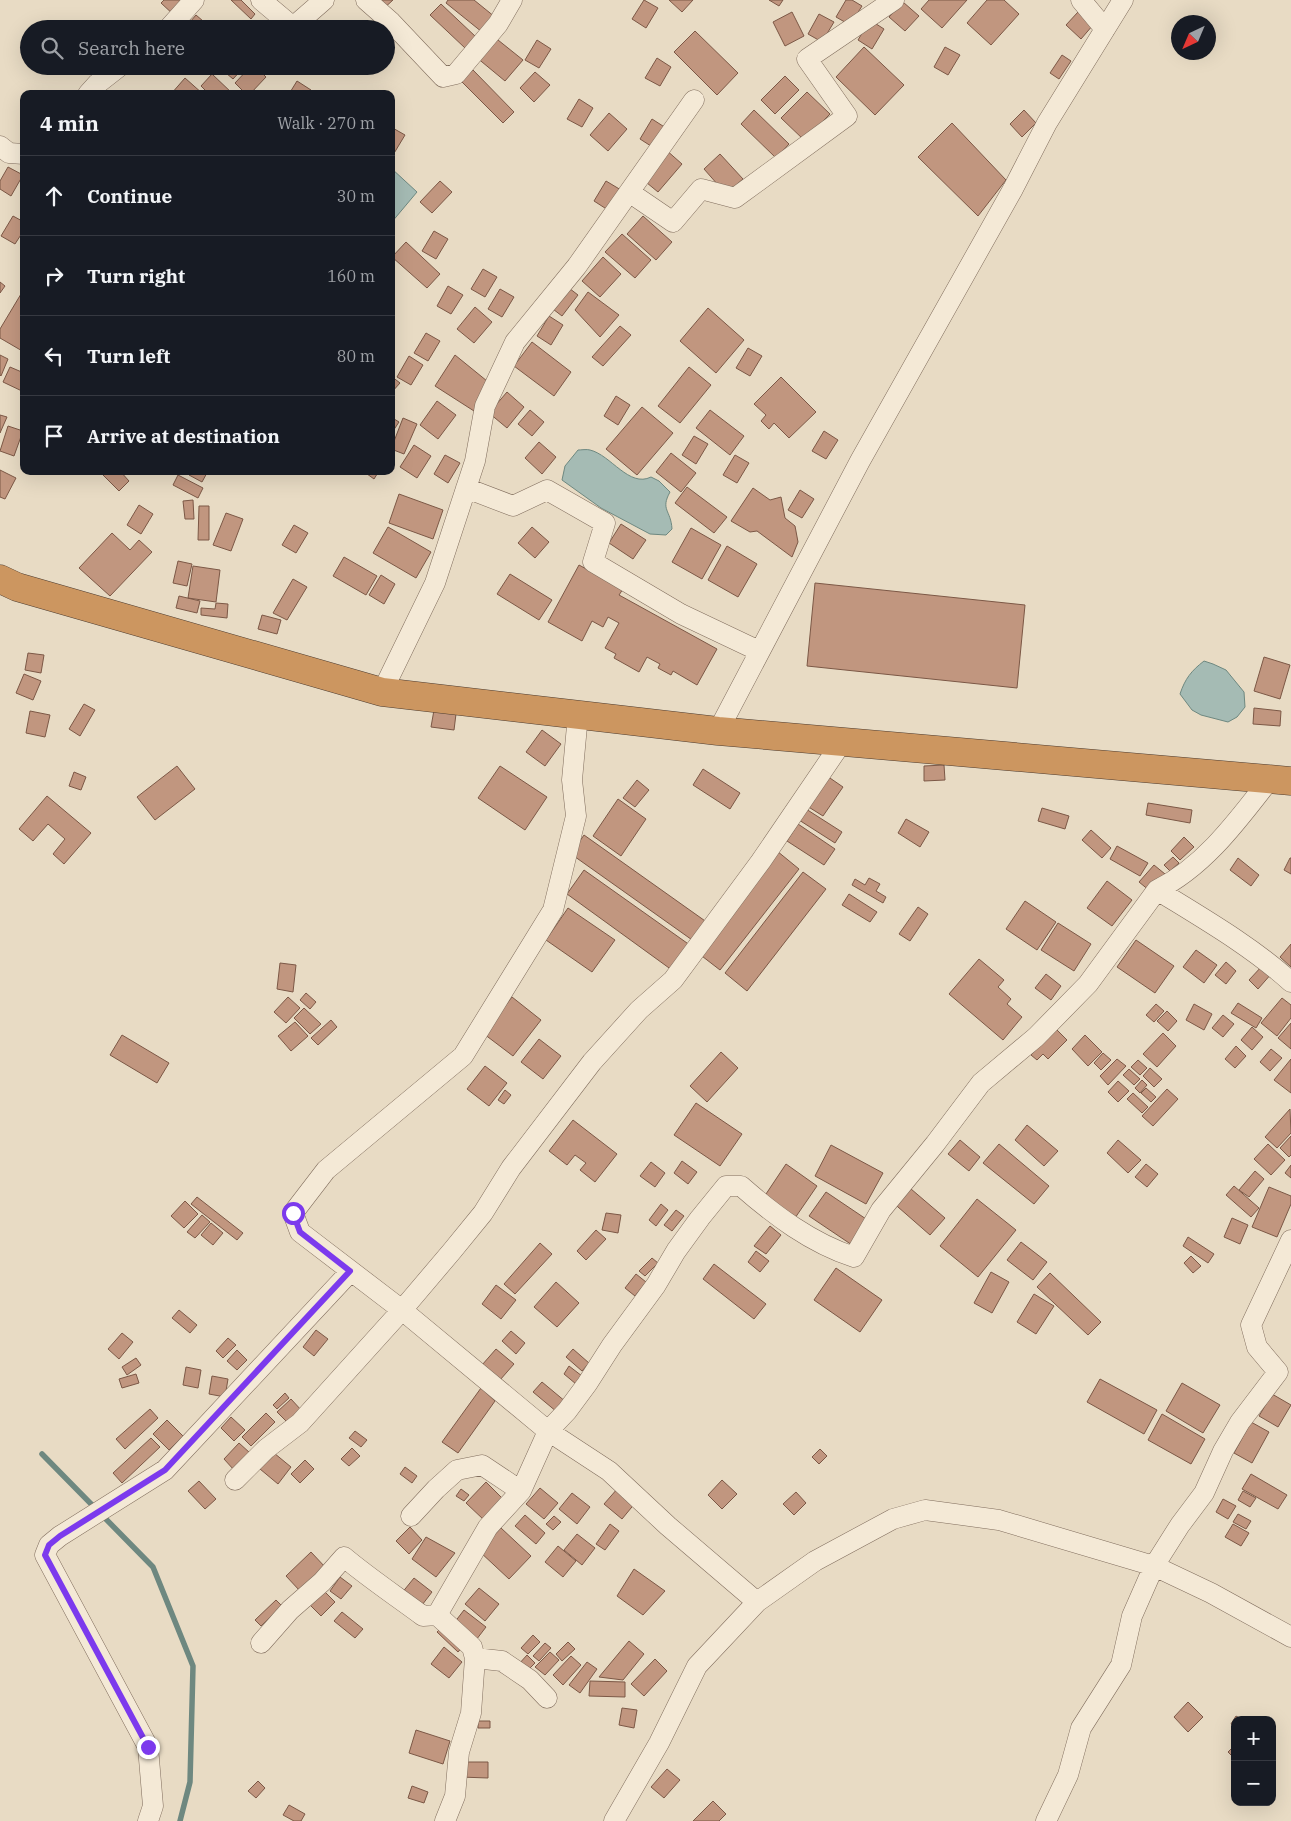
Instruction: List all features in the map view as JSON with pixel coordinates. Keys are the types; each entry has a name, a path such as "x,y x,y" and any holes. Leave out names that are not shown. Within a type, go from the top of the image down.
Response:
{"highway":[{"path":"0,579 17,587 382,692 718,731 1280,780"}],"street":[{"path":"176,20 194,0"},
{"path":"261,0 285,20"},
{"path":"301,20 324,0"},
{"path":"366,0 388,20"},
{"path":"395,27 442,77 456,74 498,24 512,0"},
{"path":"629,192 673,222 701,189 734,198 784,163 847,116 807,60 894,0"},
{"path":"1082,0 1105,29"},
{"path":"718,731 860,460 1013,189 1046,123 1123,0"},
{"path":"92,90 108,75"},
{"path":"382,692 435,583 475,462 486,406 515,342 577,266 694,100"},
{"path":"0,146 9,153 20,154"},
{"path":"466,488 513,506 547,490 606,523 593,562 681,614 760,651"},
{"path":"578,715 572,780 576,816 553,910 463,1056 326,1170 293,1213 300,1232 402,1310 548,1431 609,1471 668,1526 757,1602"},
{"path":"234,1480 266,1449 300,1423 402,1310 483,1213 511,1168 592,1062 639,1010 674,980 761,862 842,742"},
{"path":"437,1615 488,1527 521,1491 548,1431 567,1411 587,1384 612,1345 656,1284 676,1251 726,1186 741,1186 772,1213 833,1250 854,1257 881,1210 935,1144 981,1083 1036,1036 1088,984 1157,890 1174,882 1226,835 1280,780"},
{"path":"1157,890 1230,935 1271,964 1291,982"},
{"path":"1046,1821 1068,1775 1081,1728 1120,1665 1132,1616 1154,1566 1204,1493 1223,1451 1240,1422 1278,1372 1257,1347 1251,1325 1291,1240"},
{"path":"148,1821 153,1806 148,1747 45,1555 49,1545 60,1536 165,1470 350,1271"},
{"path":"411,1516 457,1470 482,1465 521,1491"},
{"path":"614,1821 660,1743 698,1666 757,1602 815,1561 893,1519 925,1510 999,1520 1154,1566 1211,1593 1291,1637"},
{"path":"260,1643 290,1610 322,1582 344,1557 371,1580 389,1590 423,1616 437,1615 472,1647 475,1658 471,1713 459,1752 455,1796 445,1821"},
{"path":"475,1658 502,1661 530,1680 547,1698"}],"water":[{"path":"395,172 417,192 395,218"},
{"path":"578,450 589,450 598,453 635,478 651,477 659,481 670,492 666,507 672,529 666,535 650,534 601,508 562,480 565,466"},
{"path":"1204,661 1226,670 1244,692 1245,707 1237,717 1228,722 1201,715 1192,710 1180,694 1189,676"}],"building":[{"path":"164,0 190,0 175,16 161,3"},
{"path":"231,0 241,0 255,14 251,19"},
{"path":"372,0 393,0 382,10"},
{"path":"448,0 474,0 495,17 482,32 446,3"},
{"path":"644,0 658,8 646,28 632,19"},
{"path":"669,0 693,0 682,12"},
{"path":"769,0 783,0 779,6"},
{"path":"846,0 852,0 862,6 850,25 836,17"},
{"path":"929,0 967,0 942,28 921,9"},
{"path":"987,0 1004,0 1019,14 991,45 967,23"},
{"path":"903,2 919,16 905,31 889,17"},
{"path":"441,4 476,37 465,48 430,15"},
{"path":"792,12 804,36 785,46 773,22"},
{"path":"1078,12 1093,25 1081,39 1066,25"},
{"path":"819,14 834,22 822,42 808,34"},
{"path":"196,15 202,20 192,20"},
{"path":"870,20 884,29 872,49 858,40"},
{"path":"695,31 738,73 717,95 674,52"},
{"path":"493,36 523,60 505,81 476,57"},
{"path":"537,40 551,49 539,68 525,60"},
{"path":"864,47 904,85 875,115 836,77"},
{"path":"945,47 960,55 948,75 934,67"},
{"path":"1062,55 1071,61 1059,79 1050,73"},
{"path":"657,58 671,67 660,86 645,78"},
{"path":"473,70 514,112 503,123 461,81"},
{"path":"535,72 550,85 534,102 520,88"},
{"path":"213,75 229,90 205,90 201,86"},
{"path":"228,75 237,75 233,79"},
{"path":"243,75 264,75 266,77 254,90 242,90 235,83"},
{"path":"785,76 799,90 775,114 761,100"},
{"path":"185,78 198,90 174,90"},
{"path":"297,81 311,90 291,90"},
{"path":"807,92 830,114 804,140 781,118"},
{"path":"579,99 593,108 582,127 567,119"},
{"path":"754,110 789,144 776,158 741,124"},
{"path":"1024,110 1036,123 1022,137 1010,124"},
{"path":"609,113 627,129 608,151 590,135"},
{"path":"652,119 666,128 654,148 640,139"},
{"path":"952,123 1006,180 978,216 918,157"},
{"path":"395,129 405,135 395,152"},
{"path":"665,149 682,164 658,192 641,178"},
{"path":"720,154 743,179 726,194 704,169"},
{"path":"8,167 20,173 20,180 11,196 0,189 0,181"},
{"path":"440,181 452,192 432,213 420,202"},
{"path":"606,181 621,190 608,210 594,201"},
{"path":"13,216 20,220 20,236 15,244 1,236"},
{"path":"643,216 672,242 656,260 627,234"},
{"path":"434,231 448,239 436,259 422,251"},
{"path":"622,234 651,260 635,278 605,252"},
{"path":"406,242 440,274 427,288 395,260 395,254"},
{"path":"603,257 621,274 600,297 582,281"},
{"path":"483,269 497,277 485,297 471,289"},
{"path":"0,282 5,286 0,293"},
{"path":"565,285 578,295 562,316 549,306"},
{"path":"448,286 463,295 451,314 437,306"},
{"path":"500,289 514,297 502,317 488,309"},
{"path":"588,292 619,315 600,337 575,310"},
{"path":"20,296 20,350 0,338 0,329"},
{"path":"475,307 492,322 474,343 457,329"},
{"path":"708,308 744,340 716,373 680,341"},
{"path":"549,316 563,325 551,345 537,336"},
{"path":"620,326 631,335 603,366 592,357"},
{"path":"426,333 440,341 428,361 414,353"},
{"path":"532,342 571,372 554,396 514,366"},
{"path":"748,348 762,356 750,376 736,368"},
{"path":"0,355 8,359 1,376 0,375"},
{"path":"455,355 487,381 474,411 435,386"},
{"path":"409,356 423,365 411,385 397,377"},
{"path":"10,367 20,371 20,390 3,382"},
{"path":"689,367 711,385 680,423 658,406"},
{"path":"781,377 816,412 789,438 774,423 769,429 761,421 766,415 754,404"},
{"path":"395,379 400,383 395,389"},
{"path":"507,392 524,407 507,428 489,413"},
{"path":"616,396 630,405 618,425 604,416"},
{"path":"437,401 456,415 438,439 420,425"},
{"path":"642,407 673,433 637,475 606,449"},
{"path":"530,410 544,422 532,436 518,424"},
{"path":"710,410 744,436 730,455 696,428"},
{"path":"0,415 7,417 0,433"},
{"path":"403,418 417,424 404,454 395,451 395,439"},
{"path":"395,420 399,422 395,428"},
{"path":"8,426 20,430 20,439 14,456 0,451"},
{"path":"824,431 838,440 826,459 812,451"},
{"path":"694,436 708,444 696,464 682,455"},
{"path":"539,442 556,457 542,474 525,458"},
{"path":"414,445 431,456 417,478 400,467"},
{"path":"671,453 696,473 681,492 656,472"},
{"path":"445,455 460,463 448,483 434,474"},
{"path":"735,455 749,463 737,483 723,475"},
{"path":"0,470 16,478 5,499 0,497"},
{"path":"103,475 124,475 129,481 119,491"},
{"path":"178,475 203,488 198,498 173,485"},
{"path":"189,475 206,475 202,482"},
{"path":"368,475 376,475 374,479"},
{"path":"687,487 727,517 714,533 675,503"},
{"path":"753,488 770,500 781,497 785,518 795,526 798,542 792,557 757,531 750,532 731,521"},
{"path":"800,490 814,499 802,518 788,510"},
{"path":"399,494 443,510 433,539 389,523"},
{"path":"193,500 194,519 185,519 183,501"},
{"path":"139,505 153,514 141,534 127,525"},
{"path":"199,506 209,506 209,540 198,540"},
{"path":"226,513 243,519 231,551 213,545"},
{"path":"621,524 646,540 633,559 609,543"},
{"path":"294,525 308,533 296,553 282,545"},
{"path":"388,527 431,552 416,578 373,553"},
{"path":"532,527 549,542 535,558 518,543"},
{"path":"691,528 721,545 702,579 672,562"},
{"path":"112,533 130,550 139,540 152,552 110,596 79,568"},
{"path":"727,546 757,564 738,597 708,580"},
{"path":"344,557 377,576 366,595 333,576"},
{"path":"178,561 192,564 187,586 173,583"},
{"path":"579,565 623,589 619,595 717,649 697,685 673,671 671,675 658,668 660,664 647,657 639,672 614,658 616,654 605,648 619,623 608,617 603,627 592,621 582,641 548,622"},
{"path":"193,566 220,570 216,602 188,598"},
{"path":"510,574 552,600 539,620 497,594"},
{"path":"381,575 395,584 384,604 369,595"},
{"path":"293,579 307,587 287,620 273,613"},
{"path":"815,583 1025,605 1017,688 807,666"},
{"path":"179,596 200,601 197,613 176,608"},
{"path":"216,603 228,604 227,618 201,615 201,608 215,609"},
{"path":"262,615 281,620 277,634 258,629"},
{"path":"28,653 44,655 41,673 25,670"},
{"path":"1264,657 1290,665 1280,699 1254,691"},
{"path":"24,674 41,681 33,700 16,693"},
{"path":"84,704 95,710 80,736 69,729"},
{"path":"1254,708 1281,711 1280,726 1253,724"},
{"path":"434,710 456,714 454,730 431,727"},
{"path":"30,711 50,715 45,737 26,733"},
{"path":"542,730 561,744 545,766 526,752"},
{"path":"944,765 945,780 924,781 924,766"},
{"path":"177,766 195,789 155,820 137,797"},
{"path":"500,766 547,797 525,830 478,798"},
{"path":"703,769 740,793 730,809 693,785"},
{"path":"74,772 86,777 81,790 69,786"},
{"path":"827,776 843,787 823,816 807,806"},
{"path":"637,780 649,790 635,807 623,798"},
{"path":"47,796 91,833 64,864 53,854 65,839 48,824 33,841 19,829"},
{"path":"618,799 646,819 621,856 593,836"},
{"path":"1148,803 1192,810 1190,823 1146,815"},
{"path":"1042,808 1069,816 1065,829 1038,821"},
{"path":"806,809 842,832 835,843 799,820"},
{"path":"906,819 929,832 920,847 898,833"},
{"path":"798,824 835,849 824,865 787,841"},
{"path":"1091,830 1111,848 1102,858 1082,840"},
{"path":"584,835 708,923 695,942 571,854"},
{"path":"1184,837 1194,847 1180,860 1171,851"},
{"path":"1117,846 1148,863 1140,876 1110,859"},
{"path":"777,851 799,869 720,970 698,953"},
{"path":"1173,857 1179,863 1170,871 1164,865"},
{"path":"1238,858 1259,875 1251,886 1230,870"},
{"path":"1291,858 1291,874 1284,870"},
{"path":"1154,865 1165,874 1150,891 1139,882"},
{"path":"584,870 694,948 676,973 567,894"},
{"path":"803,872 826,889 747,991 725,973"},
{"path":"869,878 880,884 876,891 886,897 883,903 852,885 855,879 865,885"},
{"path":"1107,881 1132,900 1112,926 1087,908"},
{"path":"849,894 877,912 870,922 842,905"},
{"path":"1025,901 1056,922 1037,950 1006,929"},
{"path":"918,907 928,914 910,941 899,934"},
{"path":"568,908 615,940 592,972 546,940"},
{"path":"1058,923 1091,944 1074,971 1041,950"},
{"path":"1136,940 1174,966 1155,993 1117,967"},
{"path":"1291,944 1291,967 1280,957"},
{"path":"1196,950 1217,965 1204,983 1183,967"},
{"path":"979,959 1004,980 998,987 1011,999 1007,1004 1022,1017 1003,1040 949,994"},
{"path":"1226,962 1236,971 1226,984 1215,975"},
{"path":"280,963 296,965 293,992 277,989"},
{"path":"1263,965 1272,973 1258,989 1249,980"},
{"path":"1046,974 1061,986 1051,1000 1035,988"},
{"path":"306,993 316,1002 310,1009 300,1000"},
{"path":"288,997 300,1008 286,1023 274,1012"},
{"path":"512,997 541,1020 513,1056 484,1034"},
{"path":"1282,998 1291,1005 1291,1018 1277,1036 1261,1023"},
{"path":"1238,1003 1262,1018 1256,1028 1231,1013"},
{"path":"1156,1004 1164,1011 1154,1022 1146,1015"},
{"path":"1194,1004 1212,1014 1204,1030 1186,1020"},
{"path":"304,1008 321,1024 310,1034 294,1018"},
{"path":"1167,1011 1177,1021 1168,1031 1157,1021"},
{"path":"1223,1015 1234,1024 1223,1037 1212,1028"},
{"path":"331,1020 337,1027 318,1045 311,1038"},
{"path":"295,1022 308,1036 291,1051 278,1036"},
{"path":"1291,1023 1291,1049 1278,1038"},
{"path":"1252,1027 1263,1037 1252,1050 1241,1040"},
{"path":"1056,1029 1067,1040 1048,1059 1043,1054 1037,1060 1031,1055"},
{"path":"1163,1033 1176,1046 1157,1067 1143,1054"},
{"path":"122,1035 169,1063 157,1083 110,1055"},
{"path":"1085,1035 1102,1052 1088,1066 1072,1049"},
{"path":"539,1039 561,1056 543,1079 521,1062"},
{"path":"1236,1046 1246,1056 1235,1068 1225,1059"},
{"path":"1271,1049 1282,1058 1270,1071 1260,1062"},
{"path":"721,1052 738,1068 707,1102 690,1086"},
{"path":"1103,1053 1111,1060 1101,1070 1094,1063"},
{"path":"1117,1059 1126,1066 1108,1085 1100,1076"},
{"path":"1291,1059 1291,1093 1274,1080"},
{"path":"1138,1060 1147,1068 1140,1075 1131,1067"},
{"path":"485,1066 507,1083 489,1106 467,1089"},
{"path":"1150,1068 1162,1079 1154,1087 1143,1076"},
{"path":"1129,1069 1140,1079 1134,1085 1123,1075"},
{"path":"1142,1080 1147,1085 1140,1093 1135,1088"},
{"path":"1118,1081 1129,1091 1118,1102 1108,1092"},
{"path":"1146,1088 1156,1097 1151,1102 1141,1093"},
{"path":"1167,1089 1178,1099 1153,1126 1142,1116"},
{"path":"505,1090 511,1095 504,1104 498,1100"},
{"path":"1133,1093 1148,1107 1142,1113 1127,1099"},
{"path":"696,1103 742,1134 720,1166 674,1135"},
{"path":"1290,1109 1291,1133 1277,1148 1265,1137"},
{"path":"573,1120 617,1154 595,1182 580,1170 586,1163 575,1155 567,1165 549,1151"},
{"path":"1027,1125 1058,1151 1044,1166 1015,1140"},
{"path":"1291,1136 1291,1155 1289,1157 1280,1148"},
{"path":"960,1140 980,1157 969,1171 948,1154"},
{"path":"1118,1140 1141,1160 1128,1173 1107,1153"},
{"path":"999,1144 1049,1186 1034,1204 983,1163"},
{"path":"1268,1144 1285,1160 1271,1175 1254,1159"},
{"path":"831,1145 883,1173 866,1204 815,1176"},
{"path":"682,1161 697,1172 688,1184 674,1173"},
{"path":"651,1162 665,1173 655,1187 640,1176"},
{"path":"786,1164 817,1186 795,1218 764,1197"},
{"path":"1146,1164 1158,1174 1147,1187 1135,1177"},
{"path":"1291,1165 1291,1178 1285,1173"},
{"path":"1255,1171 1264,1179 1249,1197 1239,1190"},
{"path":"904,1183 945,1218 930,1235 890,1200"},
{"path":"1234,1186 1259,1208 1251,1217 1226,1195"},
{"path":"1269,1187 1291,1196 1291,1204 1277,1237 1252,1227"},
{"path":"826,1192 872,1223 855,1247 809,1216"},
{"path":"197,1197 243,1233 237,1240 191,1204"},
{"path":"977,1199 1016,1230 978,1277 940,1246"},
{"path":"185,1201 198,1214 184,1228 171,1216"},
{"path":"661,1204 668,1210 656,1226 649,1220"},
{"path":"676,1210 684,1216 672,1231 664,1225"},
{"path":"606,1213 621,1215 618,1233 602,1230"},
{"path":"202,1215 210,1222 195,1238 187,1232"},
{"path":"1232,1218 1248,1225 1240,1244 1224,1237"},
{"path":"211,1223 223,1233 213,1245 201,1235"},
{"path":"770,1226 781,1235 766,1254 754,1246"},
{"path":"596,1230 606,1239 586,1260 577,1251"},
{"path":"1188,1237 1214,1254 1208,1263 1183,1246"},
{"path":"1021,1242 1047,1262 1033,1280 1007,1260"},
{"path":"540,1243 552,1254 515,1294 504,1284"},
{"path":"756,1251 769,1261 760,1272 748,1262"},
{"path":"1191,1256 1201,1266 1193,1273 1184,1263"},
{"path":"652,1258 658,1263 645,1276 639,1271"},
{"path":"714,1264 766,1304 754,1319 703,1279"},
{"path":"836,1268 882,1300 860,1332 814,1300"},
{"path":"991,1272 1009,1282 992,1313 974,1303"},
{"path":"1050,1273 1101,1322 1088,1335 1037,1287"},
{"path":"636,1274 646,1282 635,1296 625,1288"},
{"path":"556,1282 579,1303 557,1327 534,1307"},
{"path":"496,1285 516,1300 501,1319 482,1304"},
{"path":"1034,1294 1054,1306 1036,1334 1017,1322"},
{"path":"179,1310 197,1325 190,1333 172,1318"},
{"path":"316,1330 328,1339 314,1356 303,1347"},
{"path":"511,1331 525,1343 516,1354 502,1341"},
{"path":"122,1333 133,1342 119,1359 108,1349"},
{"path":"228,1338 236,1345 223,1358 216,1351"},
{"path":"496,1349 514,1364 500,1380 482,1365"},
{"path":"573,1349 589,1363 582,1371 566,1357"},
{"path":"237,1350 247,1360 237,1370 227,1361"},
{"path":"136,1358 141,1365 127,1375 122,1367"},
{"path":"569,1366 582,1376 576,1384 564,1374"},
{"path":"186,1367 201,1370 198,1388 183,1385"},
{"path":"136,1374 139,1383 122,1388 119,1379"},
{"path":"212,1376 228,1379 225,1397 209,1394"},
{"path":"1100,1379 1157,1410 1144,1434 1087,1402"},
{"path":"542,1382 566,1402 557,1412 533,1392"},
{"path":"1182,1383 1220,1405 1203,1433 1166,1411"},
{"path":"481,1388 495,1401 458,1453 442,1442"},
{"path":"285,1393 289,1398 277,1409 273,1405"},
{"path":"1272,1394 1291,1405 1278,1427 1259,1416"},
{"path":"291,1399 302,1411 289,1424 277,1412"},
{"path":"150,1409 158,1418 125,1449 116,1439"},
{"path":"266,1413 275,1422 251,1446 242,1437"},
{"path":"1162,1414 1205,1439 1191,1464 1148,1440"},
{"path":"231,1417 245,1430 234,1441 221,1428"},
{"path":"167,1420 183,1436 169,1450 153,1434"},
{"path":"1251,1422 1269,1432 1252,1463 1234,1453"},
{"path":"355,1431 367,1440 361,1447 349,1438"},
{"path":"151,1438 160,1447 122,1483 113,1473"},
{"path":"239,1443 250,1453 234,1470 224,1459"},
{"path":"352,1448 360,1456 349,1466 341,1459"},
{"path":"820,1449 827,1456 819,1464 812,1457"},
{"path":"274,1453 291,1467 278,1484 260,1469"},
{"path":"305,1460 314,1469 300,1483 291,1474"},
{"path":"405,1467 417,1476 412,1483 400,1474"},
{"path":"1251,1474 1287,1495 1278,1509 1242,1489"},
{"path":"722,1480 737,1494 722,1509 708,1495"},
{"path":"199,1481 216,1499 205,1509 188,1491"},
{"path":"486,1482 504,1500 484,1520 466,1503"},
{"path":"540,1488 558,1503 544,1519 526,1504"},
{"path":"618,1488 636,1502 622,1519 604,1504"},
{"path":"461,1489 469,1495 464,1501 456,1496"},
{"path":"1243,1491 1256,1498 1250,1507 1238,1500"},
{"path":"796,1492 806,1503 794,1515 783,1504"},
{"path":"572,1493 590,1507 577,1524 559,1509"},
{"path":"1223,1499 1236,1506 1228,1519 1216,1512"},
{"path":"1238,1514 1251,1521 1246,1529 1233,1522"},
{"path":"525,1515 545,1533 536,1544 515,1526"},
{"path":"554,1516 561,1522 553,1530 546,1524"},
{"path":"610,1524 619,1531 605,1550 596,1544"},
{"path":"1233,1524 1249,1533 1241,1546 1225,1537"},
{"path":"410,1527 422,1540 409,1554 396,1541"},
{"path":"501,1528 531,1556 509,1579 479,1551"},
{"path":"577,1534 595,1548 582,1565 564,1550"},
{"path":"426,1537 455,1553 436,1577 412,1559"},
{"path":"558,1546 576,1561 563,1577 545,1562"},
{"path":"311,1552 326,1568 300,1591 286,1576"},
{"path":"634,1569 665,1591 643,1615 617,1596"},
{"path":"340,1577 352,1586 341,1599 330,1591"},
{"path":"414,1578 432,1592 419,1609 401,1594"},
{"path":"321,1588 335,1602 321,1616 307,1602"},
{"path":"479,1588 499,1604 485,1621 465,1604"},
{"path":"276,1600 282,1606 261,1626 255,1620"},
{"path":"464,1610 486,1627 473,1644 451,1627"},
{"path":"342,1612 363,1629 355,1638 334,1621"},
{"path":"444,1625 464,1645 458,1652 437,1632"},
{"path":"533,1635 540,1642 528,1654 521,1648"},
{"path":"629,1641 644,1654 623,1680 599,1677"},
{"path":"568,1642 575,1649 562,1661 556,1654"},
{"path":"545,1643 551,1648 539,1661 533,1656"},
{"path":"444,1647 462,1662 449,1678 431,1664"},
{"path":"550,1652 559,1660 545,1675 535,1667"},
{"path":"527,1655 535,1663 526,1672 518,1665"},
{"path":"571,1656 581,1665 563,1685 553,1675"},
{"path":"655,1659 667,1671 644,1696 631,1684"},
{"path":"587,1662 597,1669 580,1693 569,1685"},
{"path":"590,1681 625,1682 625,1697 589,1696"},
{"path":"1188,1702 1203,1717 1188,1732 1174,1717"},
{"path":"622,1708 637,1710 634,1728 619,1725"},
{"path":"478,1721 490,1721 490,1728 478,1728"},
{"path":"416,1730 450,1741 443,1764 409,1753"},
{"path":"460,1762 488,1762 488,1778 460,1777"},
{"path":"667,1769 680,1780 664,1798 651,1787"},
{"path":"258,1781 265,1788 256,1798 248,1791"},
{"path":"412,1786 428,1792 424,1803 408,1798"},
{"path":"713,1801 726,1814 719,1821 693,1821"},
{"path":"289,1805 305,1814 301,1821 294,1821 283,1815"}],"waterway":[{"path":"42,1454 153,1567 193,1666 190,1782 180,1821"}],"route":[{"path":"148,1747 45,1555 49,1545 60,1536 165,1470 350,1271 300,1232 293,1213"}]}
